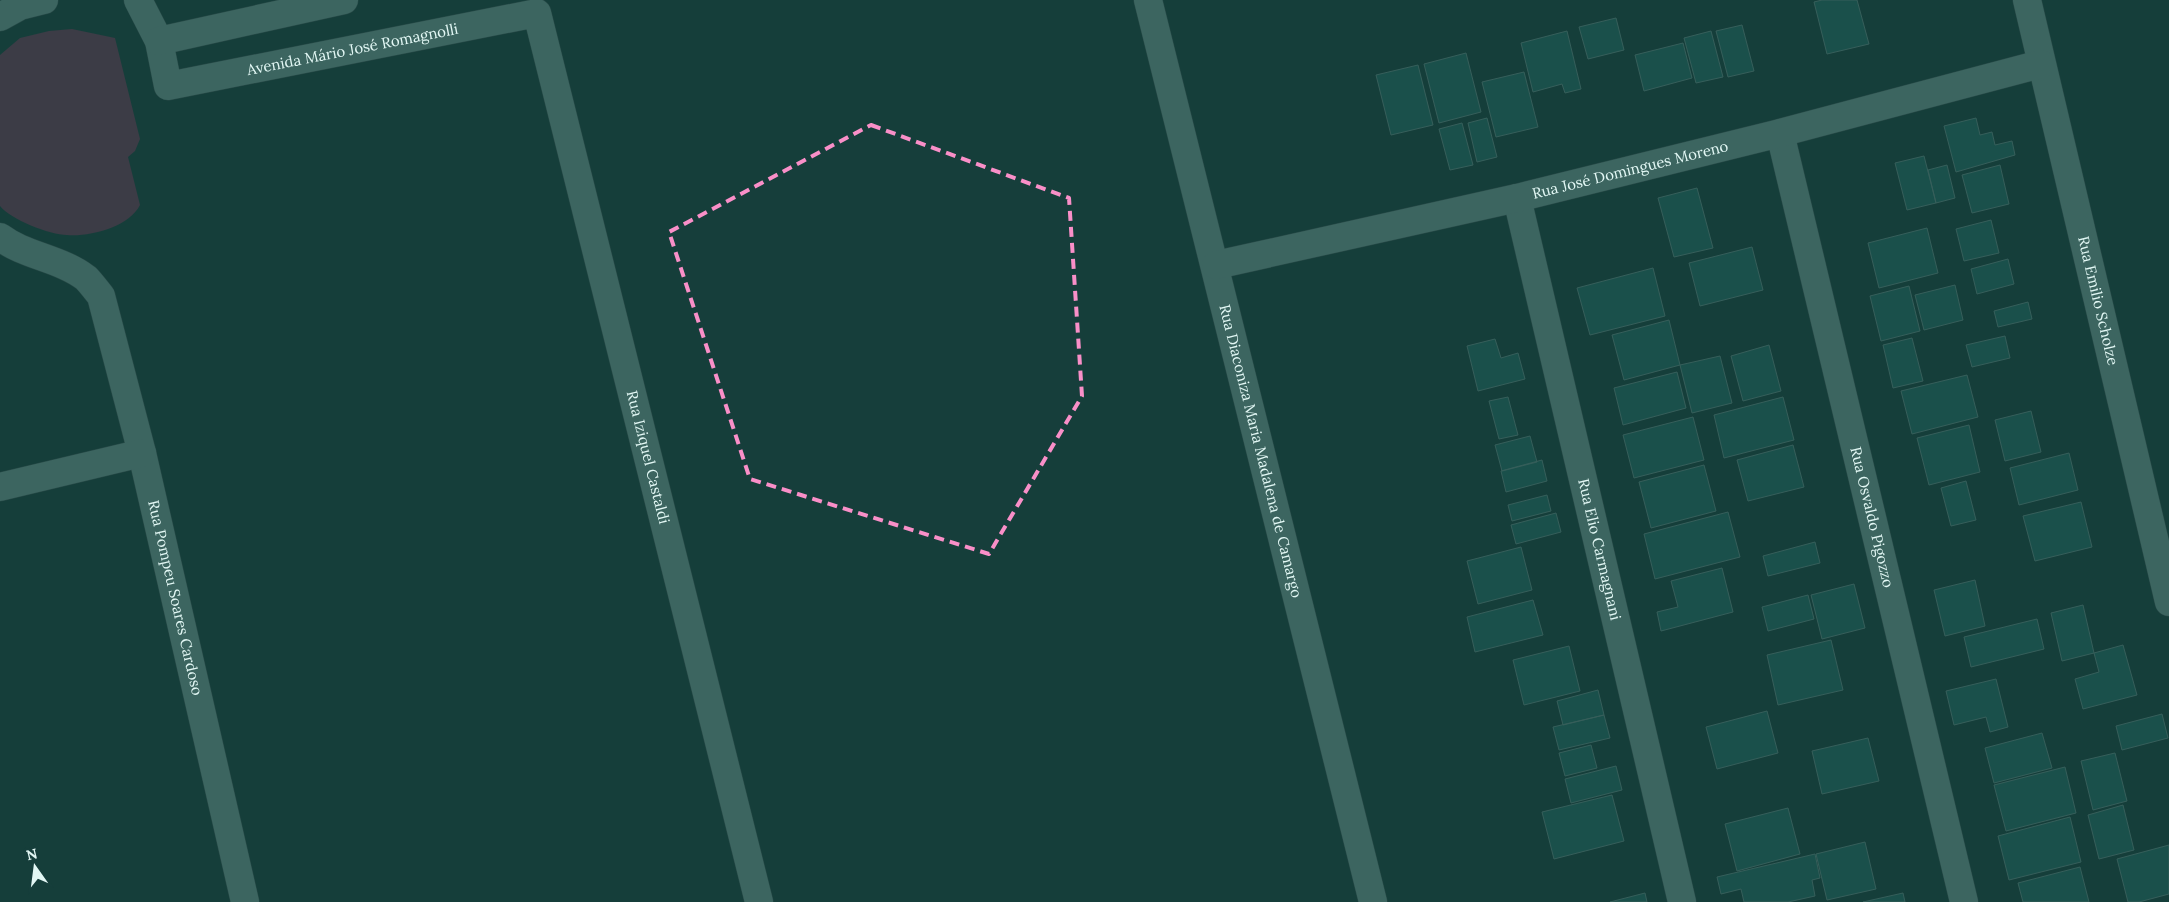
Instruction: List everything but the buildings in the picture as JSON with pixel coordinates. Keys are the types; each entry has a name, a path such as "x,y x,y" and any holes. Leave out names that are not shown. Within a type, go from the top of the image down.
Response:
{"street":[{"path":"0,17 20,6 44,0"},
{"path":"138,0 159,41 344,0"},
{"name":"Rua Diaconiza Maria Madalena de Camargo","path":"1148,0 1216,265 1373,902"},
{"name":"Rua Emilio Scholze","path":"2027,0 2041,64 2158,516 2169,602"},
{"name":"Avenida Mário José Romagnolli","path":"159,41 168,86 537,13"},
{"name":"Rua Iziquel Castaldi","path":"537,13 759,902"},
{"name":"Rua José Domingues Moreno","path":"1216,265 1517,198 1780,133 2041,64"},
{"name":"Rua Osvaldo Pigozzo","path":"1780,133 1964,902"},
{"name":"Rua Elio Carmagnani","path":"1517,198 1682,902"},
{"name":"Rua Pompeu Soares Cardoso","path":"0,237 9,244 66,266 86,278 102,296 142,453 245,902"},
{"path":"0,487 142,453"}],"highlighted area":[{"path":"871,125 1069,198 1082,396 989,554 750,479 669,232"}],"shaded area":[{"path":"72,29 115,38 140,139 135,151 128,157 140,205 135,213 118,225 108,229 76,235 60,234 41,229 12,216 0,206 0,55 20,38 49,31"}]}
